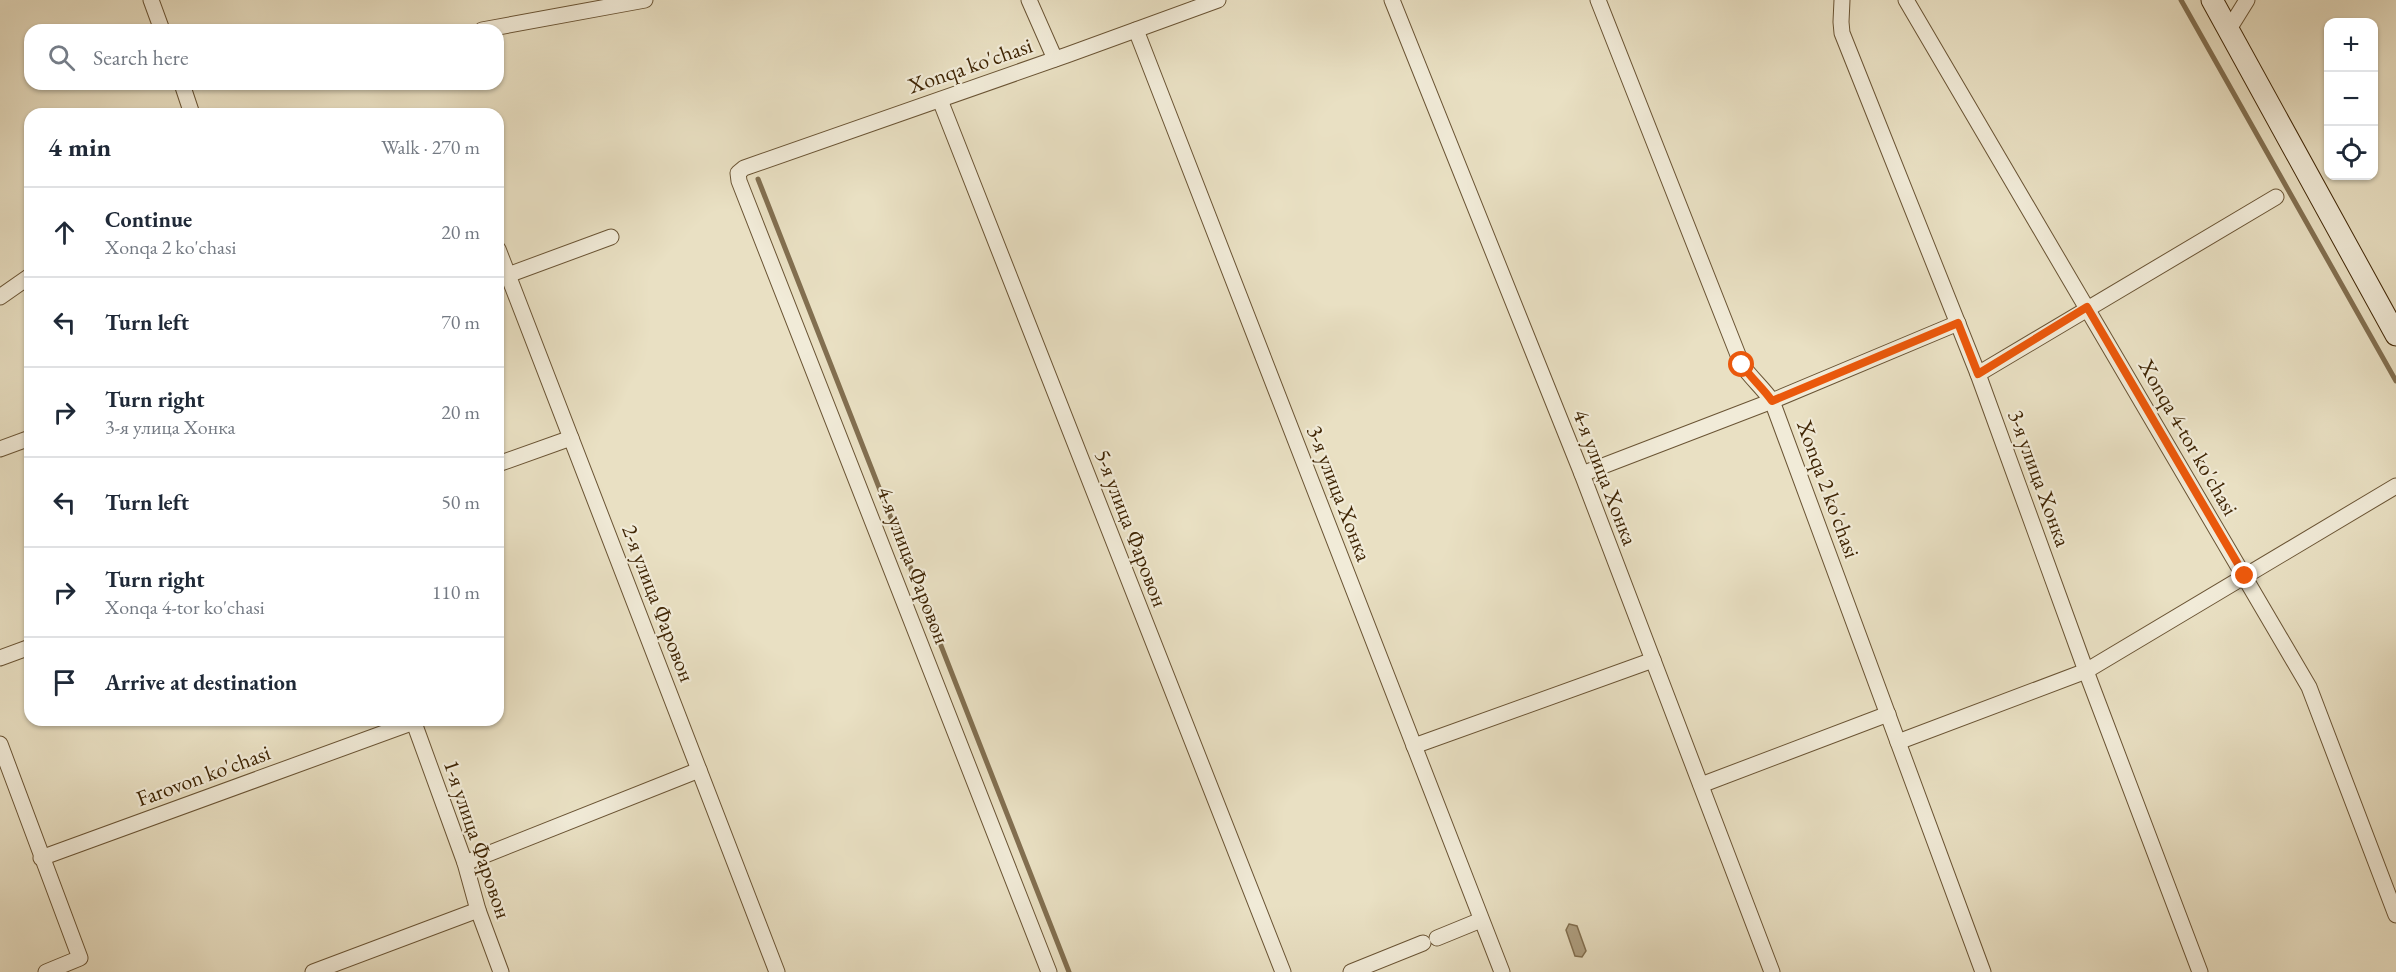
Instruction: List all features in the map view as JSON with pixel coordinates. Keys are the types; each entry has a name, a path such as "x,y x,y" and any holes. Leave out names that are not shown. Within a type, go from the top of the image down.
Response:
{"street":[{"path":"151,0 160,24"},
{"path":"504,26 645,0"},
{"path":"1029,0 1055,60"},
{"name":"Xonqa ko'chasi","path":"738,173 744,168 1055,60 1218,0"},
{"name":"4-я улица Хонка","path":"1392,0 1582,474 1772,972"},
{"name":"Xonqa 2 ko'chasi","path":"1598,0 1742,365 1762,385 1772,401 1983,972"},
{"name":"3-я улица Хонка","path":"1842,0 1840,22 1842,33 1978,374 2086,671 2200,972"},
{"name":"Xonqa 4-tor ko'chasi","path":"1906,0 2310,687 2396,915"},
{"path":"2212,0 2396,335"},
{"path":"2229,30 2247,0"},
{"name":"3-я улица Хонка","path":"1136,30 1502,972"},
{"path":"186,90 190,108"},
{"name":"5-я улица Фаровон","path":"940,100 1283,972"},
{"name":"4-я улица Фаровон","path":"738,173 739,181 1049,972"},
{"path":"1978,374 2276,196"},
{"path":"508,275 611,237"},
{"name":"2-я улица Фаровон","path":"504,265 777,972"},
{"path":"0,297 24,280"},
{"path":"1582,474 1772,401 1958,323"},
{"path":"504,462 571,438"},
{"path":"0,449 24,440"},
{"path":"1898,742 2086,671 2396,486"},
{"path":"0,658 24,649"},
{"path":"1414,746 1653,660"},
{"path":"1701,785 1888,714"},
{"name":"Farovon ko'chasi","path":"41,858 399,726"},
{"name":"1-я улица Фаровон","path":"415,726 465,863 478,910 501,972"},
{"path":"0,744 80,958 46,972"},
{"path":"465,863 699,770"},
{"path":"313,972 478,910"},
{"path":"1351,972 1481,920"}],"shaded area":[{"path":"1569,924 1577,926 1586,951 1582,957 1575,956 1566,930"}],"waterway":[{"path":"2181,0 2396,381"},
{"path":"758,179 1069,972"}],"route":[{"path":"1742,365 1762,385 1772,401 1958,323 1978,374 2087,307 2245,576"}]}
